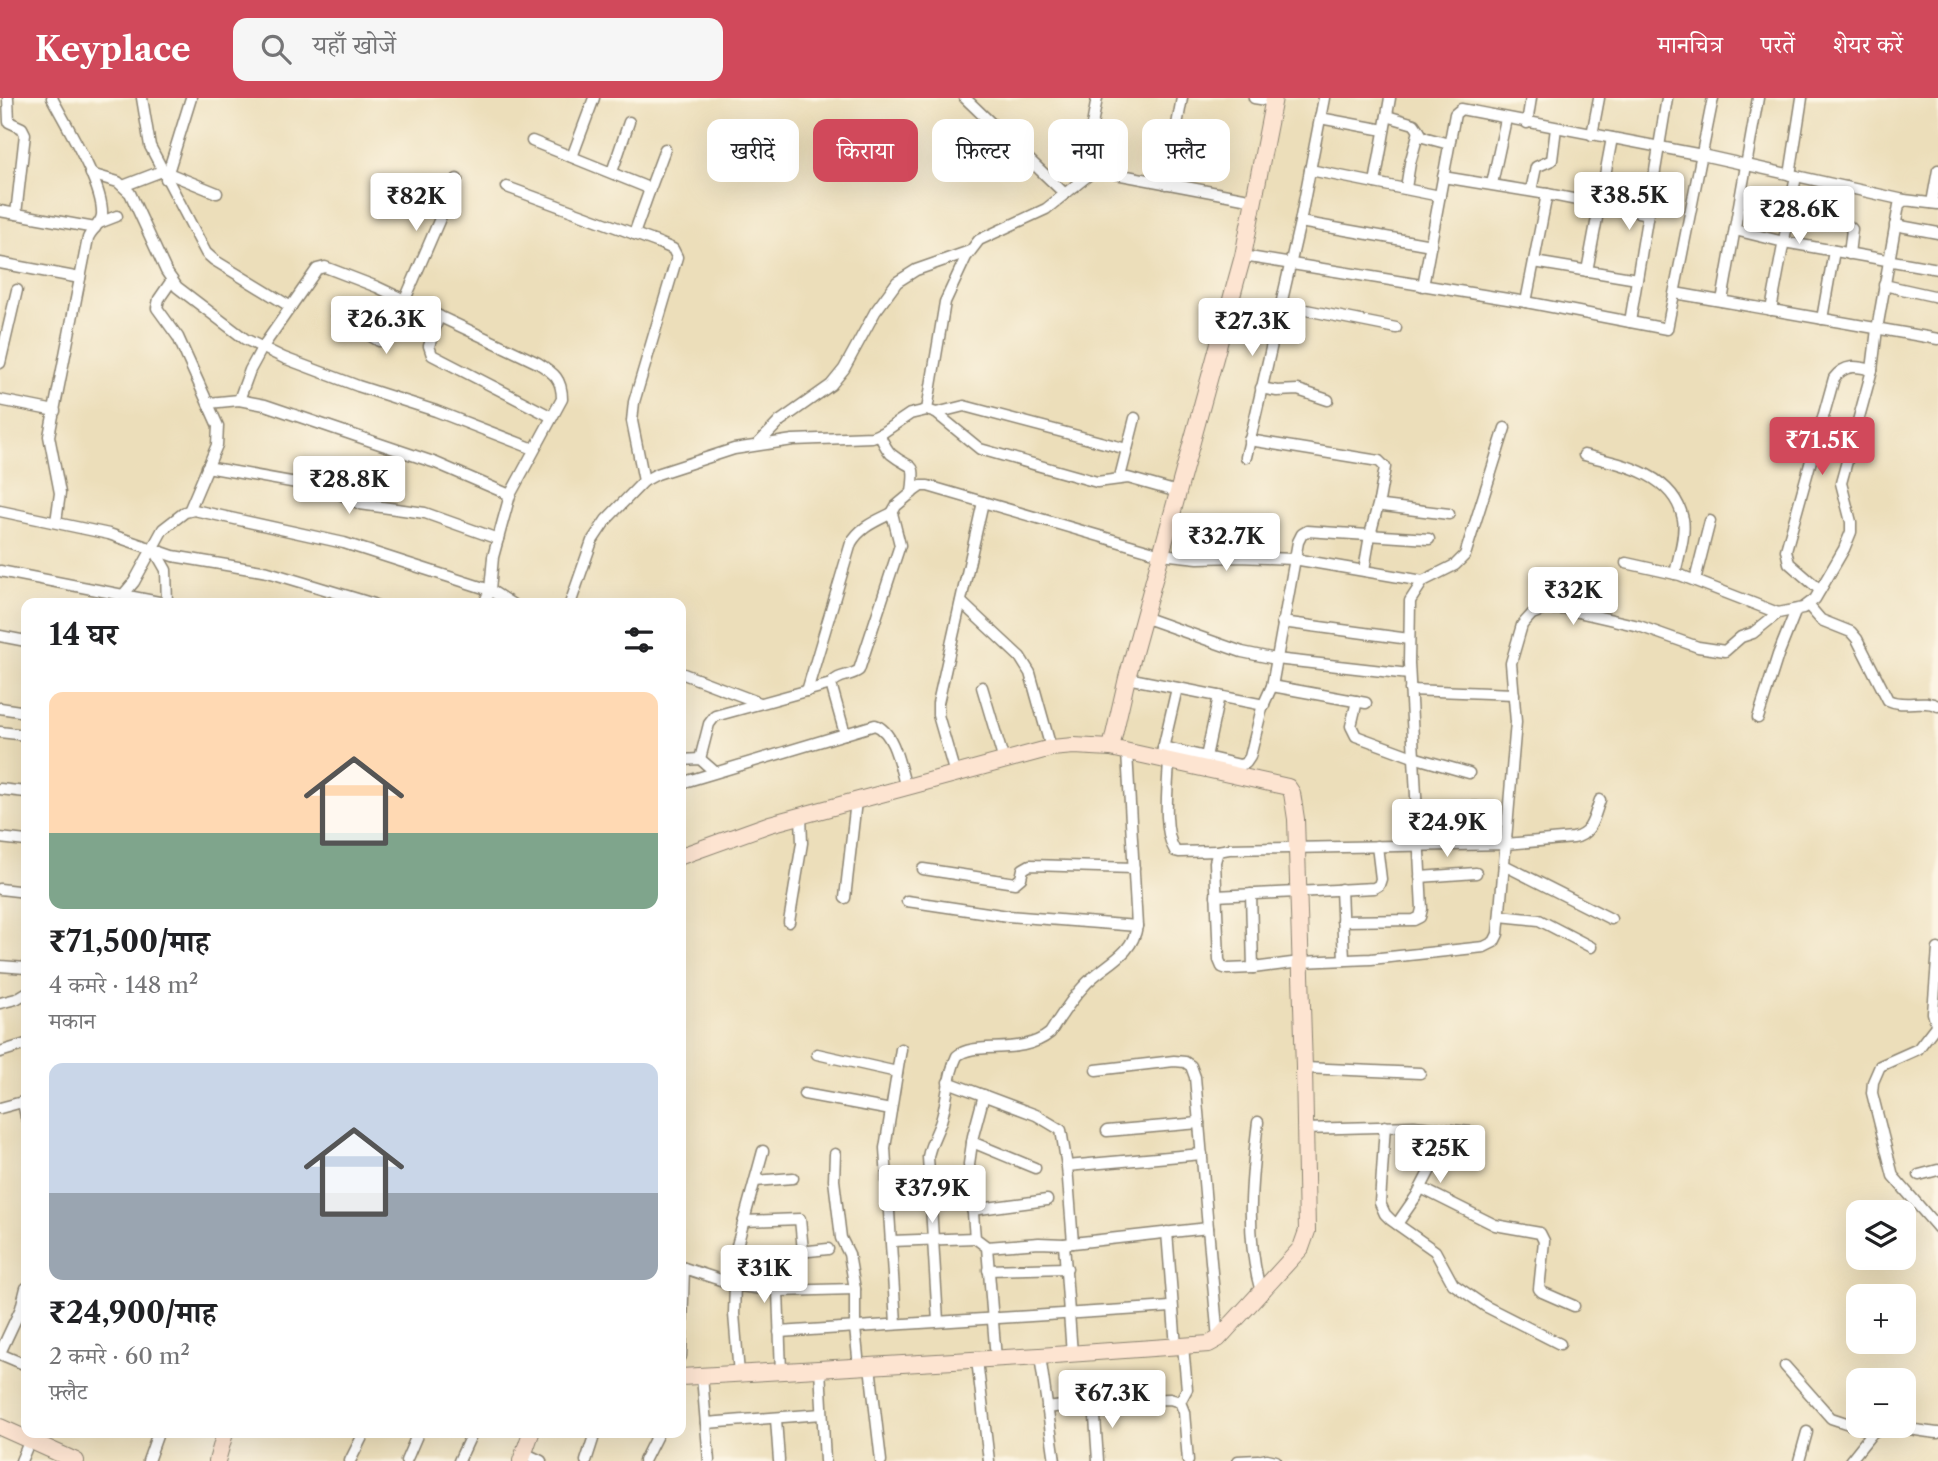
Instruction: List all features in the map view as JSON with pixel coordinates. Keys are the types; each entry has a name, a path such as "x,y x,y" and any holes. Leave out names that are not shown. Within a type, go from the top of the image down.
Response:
{"street":[{"path":"8,98 5,123 22,128 25,134 16,214"},
{"path":"52,98 91,174 102,215 88,238 49,436 60,492 56,522"},
{"path":"142,98 150,146 206,253 290,307"},
{"path":"165,174 191,98"},
{"path":"572,157 594,98"},
{"path":"965,98 1065,194"},
{"path":"1093,119 1097,98"},
{"path":"1166,184 1182,98"},
{"path":"938,1321 928,1157 929,1147 941,1121 948,1082 957,1056 963,1050 1030,1045 1050,1033 1082,987 1125,954 1135,939 1137,926 1134,868 1119,750 1127,678 1243,256 1273,100 1254,98"},
{"path":"1245,457 1300,222 1324,98"},
{"path":"1375,183 1390,98"},
{"path":"1527,122 1531,98"},
{"path":"1592,135 1598,98"},
{"path":"1243,256 1526,302 1667,329 1713,98"},
{"path":"1722,302 1758,98"},
{"path":"1771,310 1784,242 1802,98"},
{"path":"1630,322 1659,147 1664,99"},
{"path":"1423,286 1449,144 1457,111 1461,110 1702,155 1904,200 1935,204 1938,170"},
{"path":"1387,116 1414,124 1423,137 1449,144"},
{"path":"1320,118 1384,130"},
{"path":"1492,184 1506,118"},
{"path":"612,172 629,122"},
{"path":"1531,191 1536,167 1552,160 1556,128"},
{"path":"1406,188 1419,131"},
{"path":"1587,271 1612,138"},
{"path":"532,141 640,183 649,192"},
{"path":"634,234 665,149"},
{"path":"1310,170 1440,196"},
{"path":"91,174 123,186 137,206 172,281 227,327 262,348 358,386 436,411 534,449"},
{"path":"123,186 165,174 217,193"},
{"path":"1128,177 1254,200"},
{"path":"1443,177 1648,214"},
{"path":"337,316 379,341 388,339 457,179"},
{"path":"931,412 945,302 954,279 971,251 979,240 1046,209 1080,182"},
{"path":"507,187 673,249 677,257 634,402 632,421 644,481"},
{"path":"1846,187 1841,219 1852,229 1849,254"},
{"path":"1526,302 1547,194"},
{"path":"1218,851 1215,862 1219,960 1227,969 1371,959 1484,947 1494,942 1500,916 1516,722 1511,663 1514,645 1522,625 1532,614 1545,609 1565,609 1639,626 1698,648 1725,650 1778,613 1808,605 1820,590 1851,532 1852,522 1842,483 1872,370 1895,225 1899,205 1904,200"},
{"path":"0,211 97,226 117,216"},
{"path":"1300,222 1431,245"},
{"path":"1895,225 1938,233"},
{"path":"1735,230 1784,242 1938,269"},
{"path":"757,446 780,421 831,385 844,369 874,312 897,282 916,270 971,251"},
{"path":"1822,319 1834,251"},
{"path":"1534,262 1637,279"},
{"path":"0,263 80,278"},
{"path":"239,400 262,348 317,270 325,267 439,316 538,363 556,375 562,387 562,399 510,495 493,557 486,598"},
{"path":"123,595 154,549 163,529 189,510 217,445 218,426 209,403 178,337 157,308 159,299 172,281"},
{"path":"1884,285 1938,297"},
{"path":"0,363 17,290"},
{"path":"1675,293 1938,339"},
{"path":"1281,305 1396,328"},
{"path":"0,310 12,313"},
{"path":"439,316 429,346 432,355 552,417"},
{"path":"1820,590 1789,563 1786,550 1834,378 1840,370 1849,367 1872,370"},
{"path":"1261,387 1277,391 1298,390 1328,400"},
{"path":"0,400 55,411"},
{"path":"209,403 239,400 265,405 436,463 510,495"},
{"path":"572,598 592,541 606,520 644,481 657,474 734,449 793,440 879,434 910,414 964,407 1127,450"},
{"path":"931,412 980,449 1097,482 1121,477 1178,492"},
{"path":"1121,477 1135,418"},
{"path":"1342,921 1414,920 1420,917 1422,909 1409,674 1410,601 1423,581 1455,565 1465,555 1505,428"},
{"path":"879,434 891,454 911,464 914,469 912,493"},
{"path":"1249,440 1384,463 1385,474 1364,570"},
{"path":"1584,455 1647,474 1663,483 1677,503 1683,519 1675,574"},
{"path":"207,467 330,489 360,504 425,513 498,539"},
{"path":"807,691 850,543 856,534 892,513 896,506 921,486 928,485 1161,554 1198,558 1238,556 1294,559 1423,581"},
{"path":"1379,501 1388,508 1449,514"},
{"path":"955,774 938,715 938,703 983,502"},
{"path":"189,510 344,543 489,590 502,598"},
{"path":"0,511 109,534 173,556 268,572 354,598"},
{"path":"700,758 709,724 715,716 831,684 838,677 855,674 859,670 900,545 892,513"},
{"path":"1695,580 1710,521"},
{"path":"686,854 801,816 1051,748 1074,746 1164,756 1206,757 1240,765 1246,763 1272,686 1294,559 1302,534 1307,531 1429,539"},
{"path":"154,549 166,570 168,598"},
{"path":"1626,563 1695,580 1778,613"},
{"path":"0,570 138,598"},
{"path":"961,602 1020,657 1030,673 1051,748"},
{"path":"1808,605 1825,623 1851,632 1857,639 1888,700 1897,704 1932,703 1938,706"},
{"path":"1758,718 1796,610"},
{"path":"1143,617 1242,652 1276,659 1409,674"},
{"path":"1282,622 1409,639"},
{"path":"0,636 21,640"},
{"path":"686,675 761,703"},
{"path":"1127,678 1264,705"},
{"path":"831,684 845,734"},
{"path":"1272,686 1361,702 1351,726 1356,736 1413,757 1469,773"},
{"path":"982,687 1004,761"},
{"path":"1177,688 1164,756 1171,845 1175,851 1506,844 1582,836 1588,832 1600,800"},
{"path":"1410,690 1514,694"},
{"path":"1206,757 1219,696"},
{"path":"0,708 21,711"},
{"path":"686,781 875,725 883,727 889,735 906,788"},
{"path":"0,732 21,734"},
{"path":"686,1377 1209,1344 1218,1339 1301,1248 1305,1239 1304,1068 1297,849 1292,793 1288,787 1164,756"},
{"path":"686,759 700,758 715,772"},
{"path":"0,789 21,791"},
{"path":"845,898 856,801"},
{"path":"1415,808 1477,807"},
{"path":"789,922 802,843 801,816"},
{"path":"0,838 21,840"},
{"path":"1216,896 1374,888 1379,885 1381,879 1377,846"},
{"path":"923,869 1015,883 1019,881 1023,869 1030,865 1134,868"},
{"path":"1504,865 1611,919"},
{"path":"1420,877 1476,873"},
{"path":"0,889 21,891"},
{"path":"1341,889 1343,960"},
{"path":"1251,894 1253,968"},
{"path":"907,901 1007,916 1137,926"},
{"path":"1500,916 1539,920 1591,947"},
{"path":"1937,1226 1893,1176 1872,1093 1873,1082 1881,1066 1918,1049 1937,1023 1933,1013 1938,949"},
{"path":"0,966 21,968"},
{"path":"0,1003 21,996"},
{"path":"0,1052 21,1046"},
{"path":"896,1323 885,1148 901,1049"},
{"path":"817,1054 897,1072"},
{"path":"1096,1070 1174,1061 1185,1062 1191,1066 1195,1077 1218,1339"},
{"path":"1304,1068 1420,1073"},
{"path":"948,1082 1036,1115 1061,1130 1068,1166 1068,1268 1072,1354"},
{"path":"804,1094 891,1110"},
{"path":"975,1238 969,1164 984,1095"},
{"path":"0,1108 21,1102"},
{"path":"1258,1122 1251,1194 1252,1256 1261,1292"},
{"path":"1107,1131 1199,1123"},
{"path":"1304,1129 1385,1126 1470,1132"},
{"path":"1385,1126 1381,1203 1385,1214 1435,1251 1453,1284 1469,1296 1560,1344"},
{"path":"1397,1224 1421,1188 1433,1161 1438,1128"},
{"path":"972,1142 1035,1168"},
{"path":"739,1374 731,1283 733,1259 763,1151"},
{"path":"835,1154 834,1181 841,1238 849,1254 855,1289 855,1328 881,1461"},
{"path":"1068,1166 1202,1154"},
{"path":"1919,1175 1938,1170"},
{"path":"755,1181 793,1178"},
{"path":"1421,1188 1495,1225 1540,1233 1544,1241 1539,1289 1574,1306"},
{"path":"972,1210 1047,1200"},
{"path":"744,1221 800,1219 803,1251"},
{"path":"891,1241 975,1238 987,1247 1039,1242 1069,1244 1208,1228"},
{"path":"1167,1232 1171,1307 1187,1389 1180,1402"},
{"path":"987,1247 996,1359"},
{"path":"733,1259 828,1249"},
{"path":"988,1270 1068,1268"},
{"path":"686,1269 731,1283 778,1291 855,1289"},
{"path":"778,1291 781,1372"},
{"path":"779,1332 1171,1307"},
{"path":"21,1310 0,1353 21,1363"},
{"path":"1040,1356 1055,1461"},
{"path":"977,1360 989,1461"},
{"path":"1785,1366 1831,1418 1846,1423"},
{"path":"820,1369 825,1461"},
{"path":"702,1376 709,1461"},
{"path":"1047,1408 1094,1402 1170,1399 1180,1402"},
{"path":"1094,1402 1098,1461"},
{"path":"1180,1402 1184,1412 1188,1461"},
{"path":"706,1423 822,1414"},
{"path":"776,1419 779,1461"},
{"path":"0,1427 21,1436"},
{"path":"1916,1431 1938,1433"},
{"path":"1799,1461 1807,1432"},
{"path":"25,1438 76,1461"},
{"path":"148,1461 156,1438"},
{"path":"216,1461 223,1438"},
{"path":"350,1461 362,1438"},
{"path":"406,1461 416,1438"},
{"path":"459,1461 470,1438"},
{"path":"529,1438 523,1457 541,1461"},
{"path":"586,1461 593,1438"},
{"path":"644,1461 656,1438"},
{"path":"1850,1461 1868,1438"},
{"path":"21,1461 30,1440"},
{"path":"1238,1461 1276,1461"}]}
